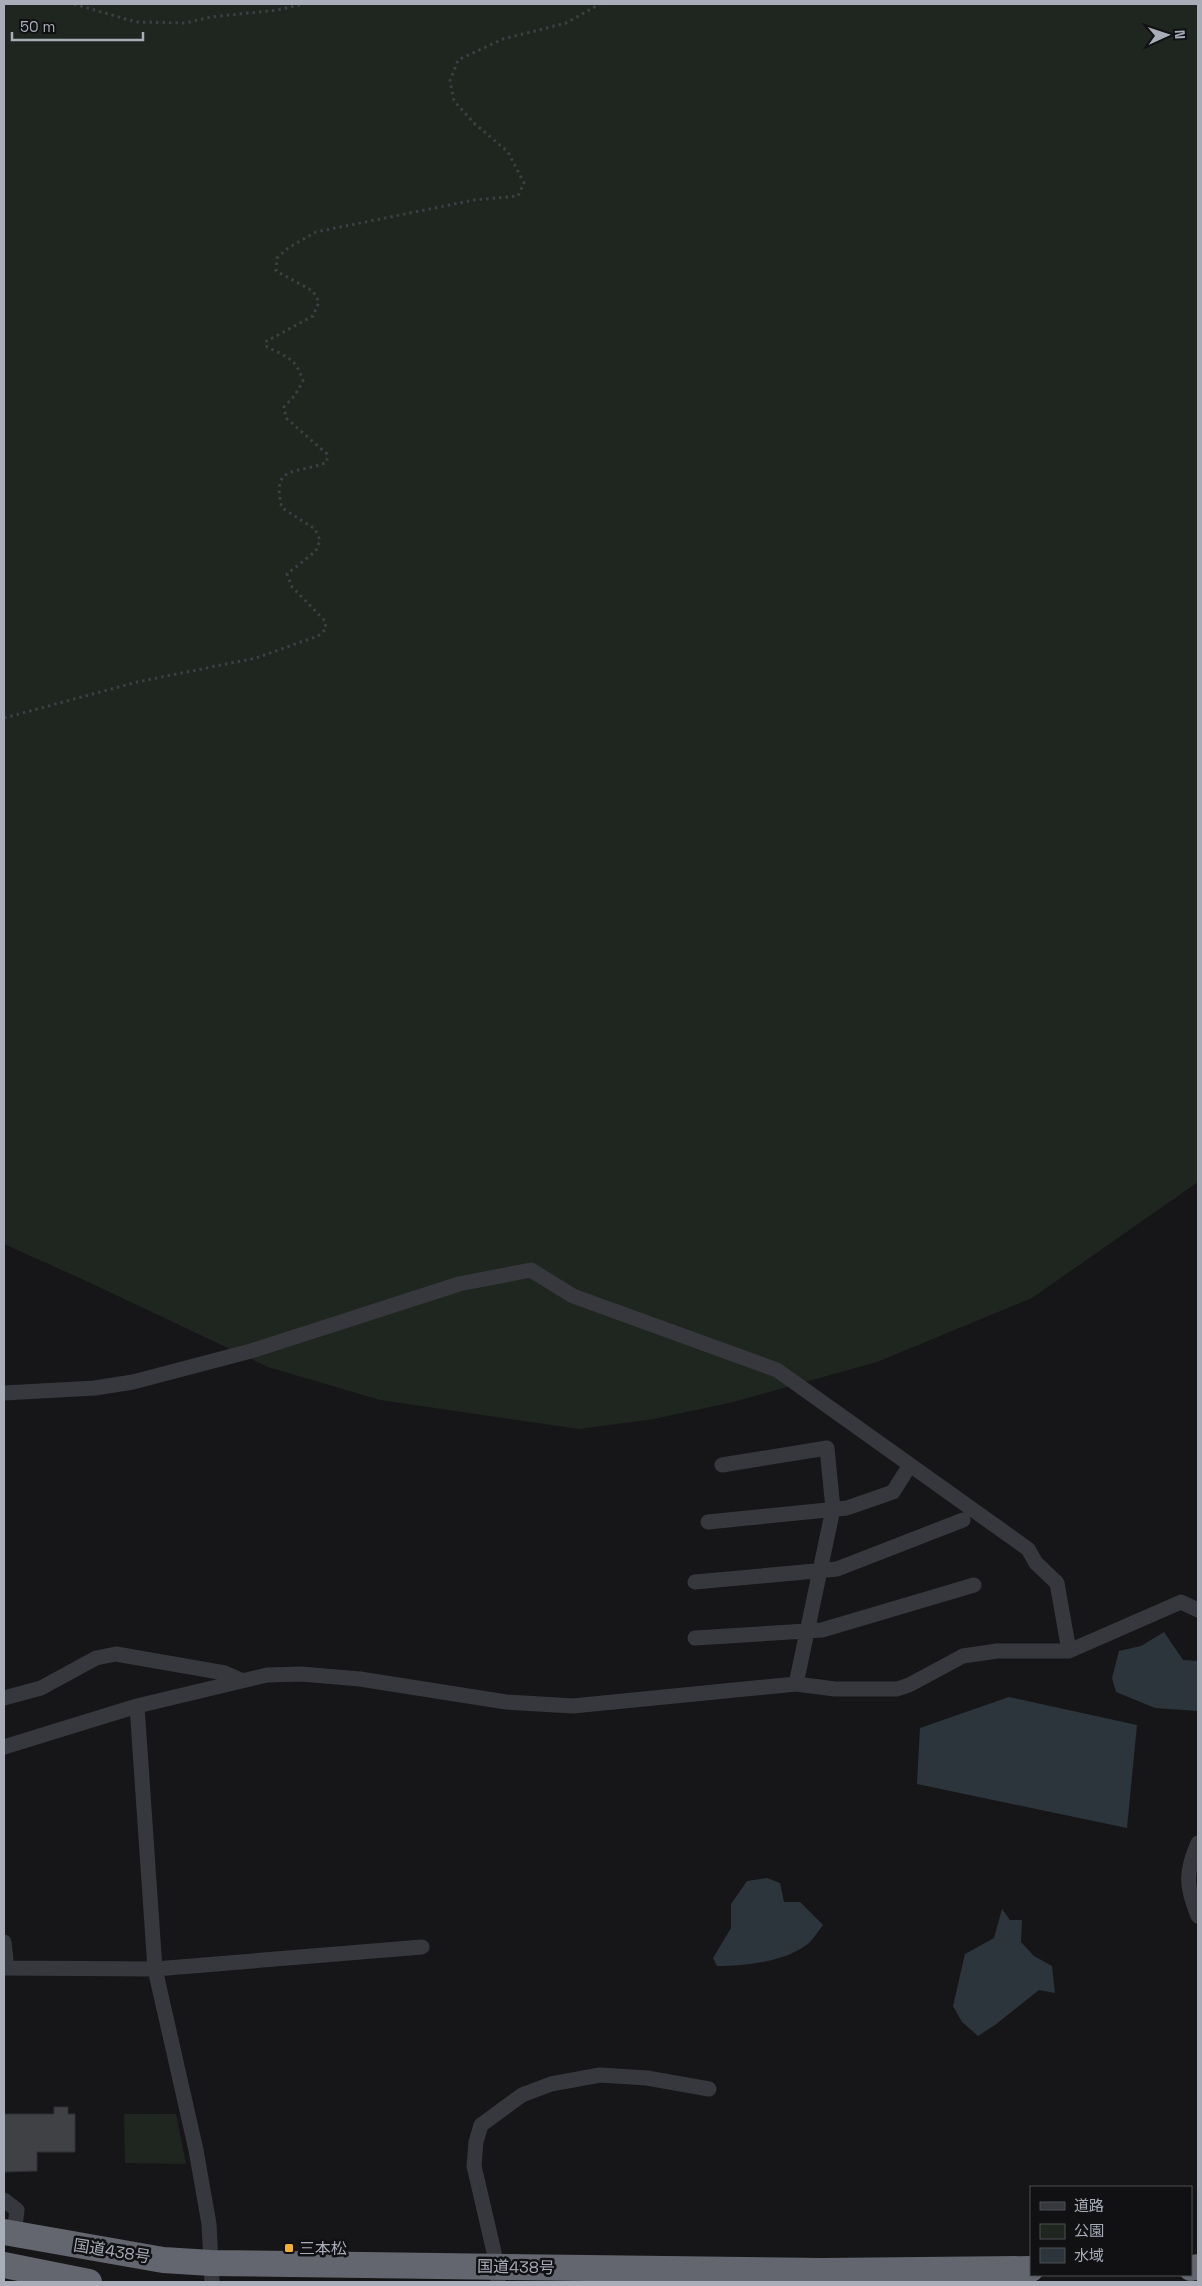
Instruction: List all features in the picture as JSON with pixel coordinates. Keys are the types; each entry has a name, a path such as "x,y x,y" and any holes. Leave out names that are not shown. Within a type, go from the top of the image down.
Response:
{"highway":[{"name":"国道438号","path":"9,2233 163,2260 212,2273 541,2275 1030,2269"},
{"name":"国道438号","path":"4,2265 89,2282"}],"street":[{"path":"4,1393 95,1388 132,1382 251,1351 459,1284 531,1270 573,1296 776,1370 1028,1549 1036,1563 1057,1584 1069,1651"},
{"path":"722,1465 827,1448 833,1509 796,1684"},
{"path":"708,1522 847,1508 893,1492 910,1465"},
{"path":"695,1582 837,1569 963,1520"},
{"path":"696,1638 822,1630 974,1585"},
{"path":"4,1747 137,1706 267,1675 301,1674 360,1679 506,1702 574,1706 796,1684 835,1689 897,1689 909,1685 962,1656 997,1651 1069,1651 1181,1602 1198,1610"},
{"path":"4,1698 41,1688 96,1658 116,1654 225,1673 241,1680"},
{"path":"137,1706 156,1970 196,2150 209,2224 212,2273"},
{"path":"1198,1845 1189,1863 1187,1875 1191,1899 1198,1916"},
{"path":"4,1942 6,1968 156,1970 422,1947"},
{"path":"497,2275 474,2166 476,2142 481,2125 500,2109 522,2095 550,2084 600,2075 647,2078 709,2090"},
{"path":"4,2200 17,2210 9,2233"}],"path":[{"path":"74,4 136,22 185,23 211,17 278,10 303,4"},
{"path":"4,718 137,682 256,658 318,636 326,629 325,621 292,587 287,574 316,551 320,540 315,529 282,508 278,492 282,478 295,469 316,467 327,462 327,454 286,418 284,407 295,395 303,381 299,366 286,356 267,347 265,342 313,316 319,302 313,291 276,271 276,258 288,248 316,232 474,200 503,199 518,196 524,183 508,152 474,123 454,101 450,81 458,60 502,40 566,23 600,4"}],"green space":[{"path":"4,4 1198,4 1198,1182 1032,1298 877,1362 733,1402 654,1419 579,1429 380,1400 268,1367 4,1244"},
{"path":"124,2114 176,2114 186,2164 125,2163"}],"water":[{"path":"1164,1632 1183,1660 1198,1661 1198,1711 1155,1708 1116,1692 1112,1678 1119,1651 1141,1646"},
{"path":"1009,1697 1137,1725 1127,1828 917,1784 920,1728"},
{"path":"767,1878 780,1883 784,1902 800,1902 823,1925 809,1943 789,1955 752,1964 717,1966 713,1958 731,1928 731,1904 747,1881"},
{"path":"1002,1909 1010,1920 1022,1920 1021,1942 1034,1956 1052,1966 1055,1993 1039,1990 978,2036 962,2022 953,2006 965,1954 994,1938"}],"building":[{"path":"54,2107 68,2107 68,2114 75,2114 75,2152 37,2152 37,2171 4,2172 4,2114 54,2114"}],"place":[{"name":"三本松","path":"289,2248"}]}
